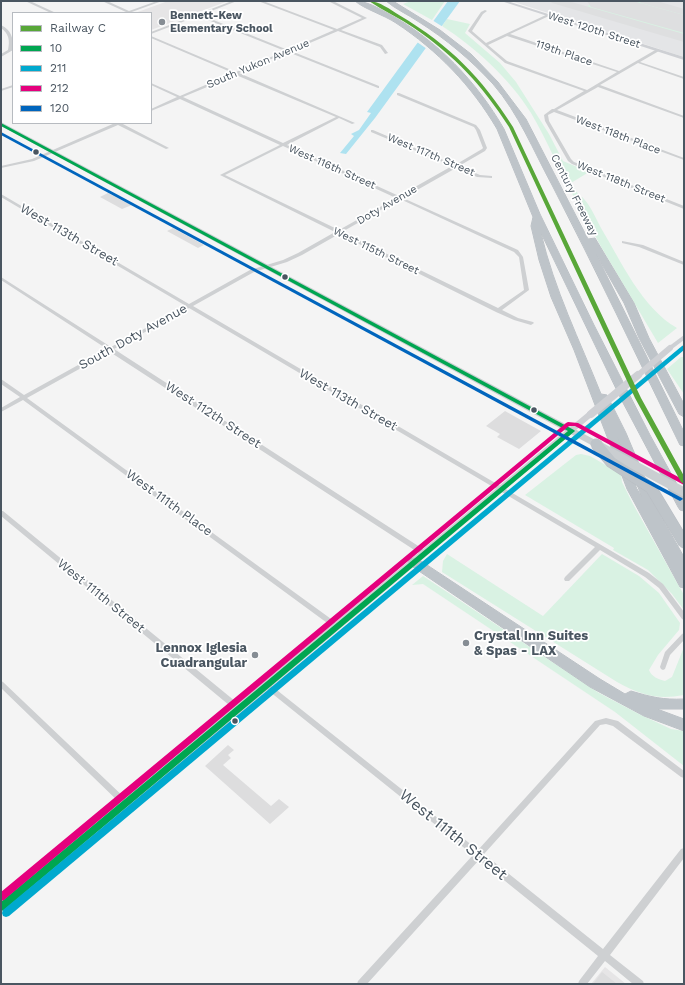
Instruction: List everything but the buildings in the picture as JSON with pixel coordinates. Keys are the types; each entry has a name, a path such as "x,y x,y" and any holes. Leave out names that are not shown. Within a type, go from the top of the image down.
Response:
{"highway":[{"path":"358,1 387,15 431,45 469,83 500,127 536,213 652,450 684,507"},
{"name":"Century Freeway","path":"389,1 444,36 488,75 508,98 525,125 559,193 575,220 684,443"},
{"path":"536,213 535,226 543,260 556,297 579,350 632,489 684,584"},
{"path":"575,220 592,241 629,303 644,338 684,414"},
{"path":"579,350 621,433 655,516 684,567"},
{"path":"674,396 684,409"},
{"path":"596,444 611,462 651,488 684,543"},
{"path":"414,562 595,683 639,707 684,725"},
{"path":"595,683 618,689 637,699 655,704 684,704"}],"main road":[{"name":"West 120th Street","path":"503,1 684,59"},
{"path":"1,124 684,492"},
{"path":"1,907 684,336"}],"street":[{"path":"27,1 52,12"},
{"path":"104,1 128,12 160,1"},
{"path":"152,33 235,1"},
{"path":"260,1 381,46 386,52"},
{"name":"South Yukon Avenue","path":"152,110 365,18 330,1"},
{"path":"485,11 470,30 506,62 587,91"},
{"path":"197,15 378,87"},
{"path":"487,44 548,15"},
{"path":"1,26 8,30 11,35 11,50"},
{"name":"119th Place","path":"508,34 619,72"},
{"path":"152,37 353,123"},
{"path":"1,50 11,50"},
{"path":"1,56 11,50"},
{"path":"553,110 658,50"},
{"path":"637,62 684,78"},
{"name":"West 116th Street","path":"152,84 513,249 521,257 527,290 498,311"},
{"path":"597,85 684,116"},
{"path":"1,90 12,86"},
{"name":"Doty Avenue","path":"267,267 300,254 484,150 485,148 475,126 398,94"},
{"name":"West 118th Place","path":"553,110 684,159"},
{"name":"West 118th Street","path":"553,110 546,115 547,121 568,160 684,208"},
{"path":"283,145 339,117"},
{"path":"1,167 33,160 116,124"},
{"path":"120,124 167,148"},
{"name":"West 117th Street","path":"372,131 479,176 490,177"},
{"name":"West 115th Street","path":"283,145 222,175 498,311 516,319 531,323"},
{"name":"West 113th Street","path":"1,195 651,578 660,586 684,617"},
{"path":"624,242 651,250 684,264"},
{"name":"South Doty Avenue","path":"1,410 252,271 267,267"},
{"name":"West 112th Street","path":"1,278 424,553"},
{"name":"West 111th Place","path":"1,381 336,626"},
{"name":"West 111th Street","path":"1,513 238,708"},
{"path":"567,579 599,546"},
{"path":"663,667 668,654 684,636"},
{"path":"1,684 125,803"},
{"name":"West 111th Street","path":"266,685 640,984"},
{"path":"361,984 598,723 606,721 615,723 684,775"},
{"path":"582,984 684,852"}],"shaded area":[{"name":"Bennett-Kew Elementary School","path":"168,1 228,1 152,30 152,12 138,12"},
{"path":"511,1 684,1 684,57"},
{"path":"605,967 626,984 591,984"}],"green space":[{"path":"411,1 445,1 432,20 403,4"},
{"path":"620,1 639,1 684,13 684,19"},
{"path":"590,4 595,4 684,30 684,35 587,7"},
{"path":"447,19 470,24 465,33 500,63 516,82 549,134 563,161 589,172 571,183 580,197 574,197 537,123 522,100 513,88 491,65 467,44 442,26"},
{"path":"582,197 590,208 625,270 643,297 653,309 677,328 658,343 600,245 576,199"},
{"path":"681,357 684,357 684,394 667,369"},
{"path":"581,454 590,456 621,474 622,482 633,504 684,595 684,610 672,594 648,570 525,495 576,455"},
{"path":"447,554 543,616 602,554 639,576 659,593 680,623 679,630 658,655 649,670 654,676 665,681 672,677 684,647 684,695 657,697 634,690 617,682 442,572 443,561"},
{"path":"423,576 599,693 671,729 684,731 684,766 615,712 423,584 412,585"}],"water":[{"path":"448,1 460,1 375,118 346,154 340,153 354,136 351,134 359,130 371,113 367,112"}],"pier":[{"path":"432,20 443,27 427,49 417,42"}],"taxiway":[{"path":"556,1 684,38"},
{"path":"645,1 684,12"}],"runway":[{"path":"601,1 684,24"}],"rail line":[{"name":"C","path":"371,1 414,26 451,54 483,86 511,127 638,398 684,482"}],"transit line":[{"name":"10","path":"1,124 572,431 1,907"},
{"name":"120","path":"1,133 680,499"},
{"name":"211","path":"6,913 684,347"},
{"name":"212","path":"1,897 568,424 576,424 684,483"}],"place":[{"name":"Bennett-Kew Elementary School","path":"162,22"},
{"name":"Crystal Inn Suites & Spas - LAX","path":"466,643"},
{"name":"Lennox Iglesia Cuadrangular","path":"255,655"}]}
